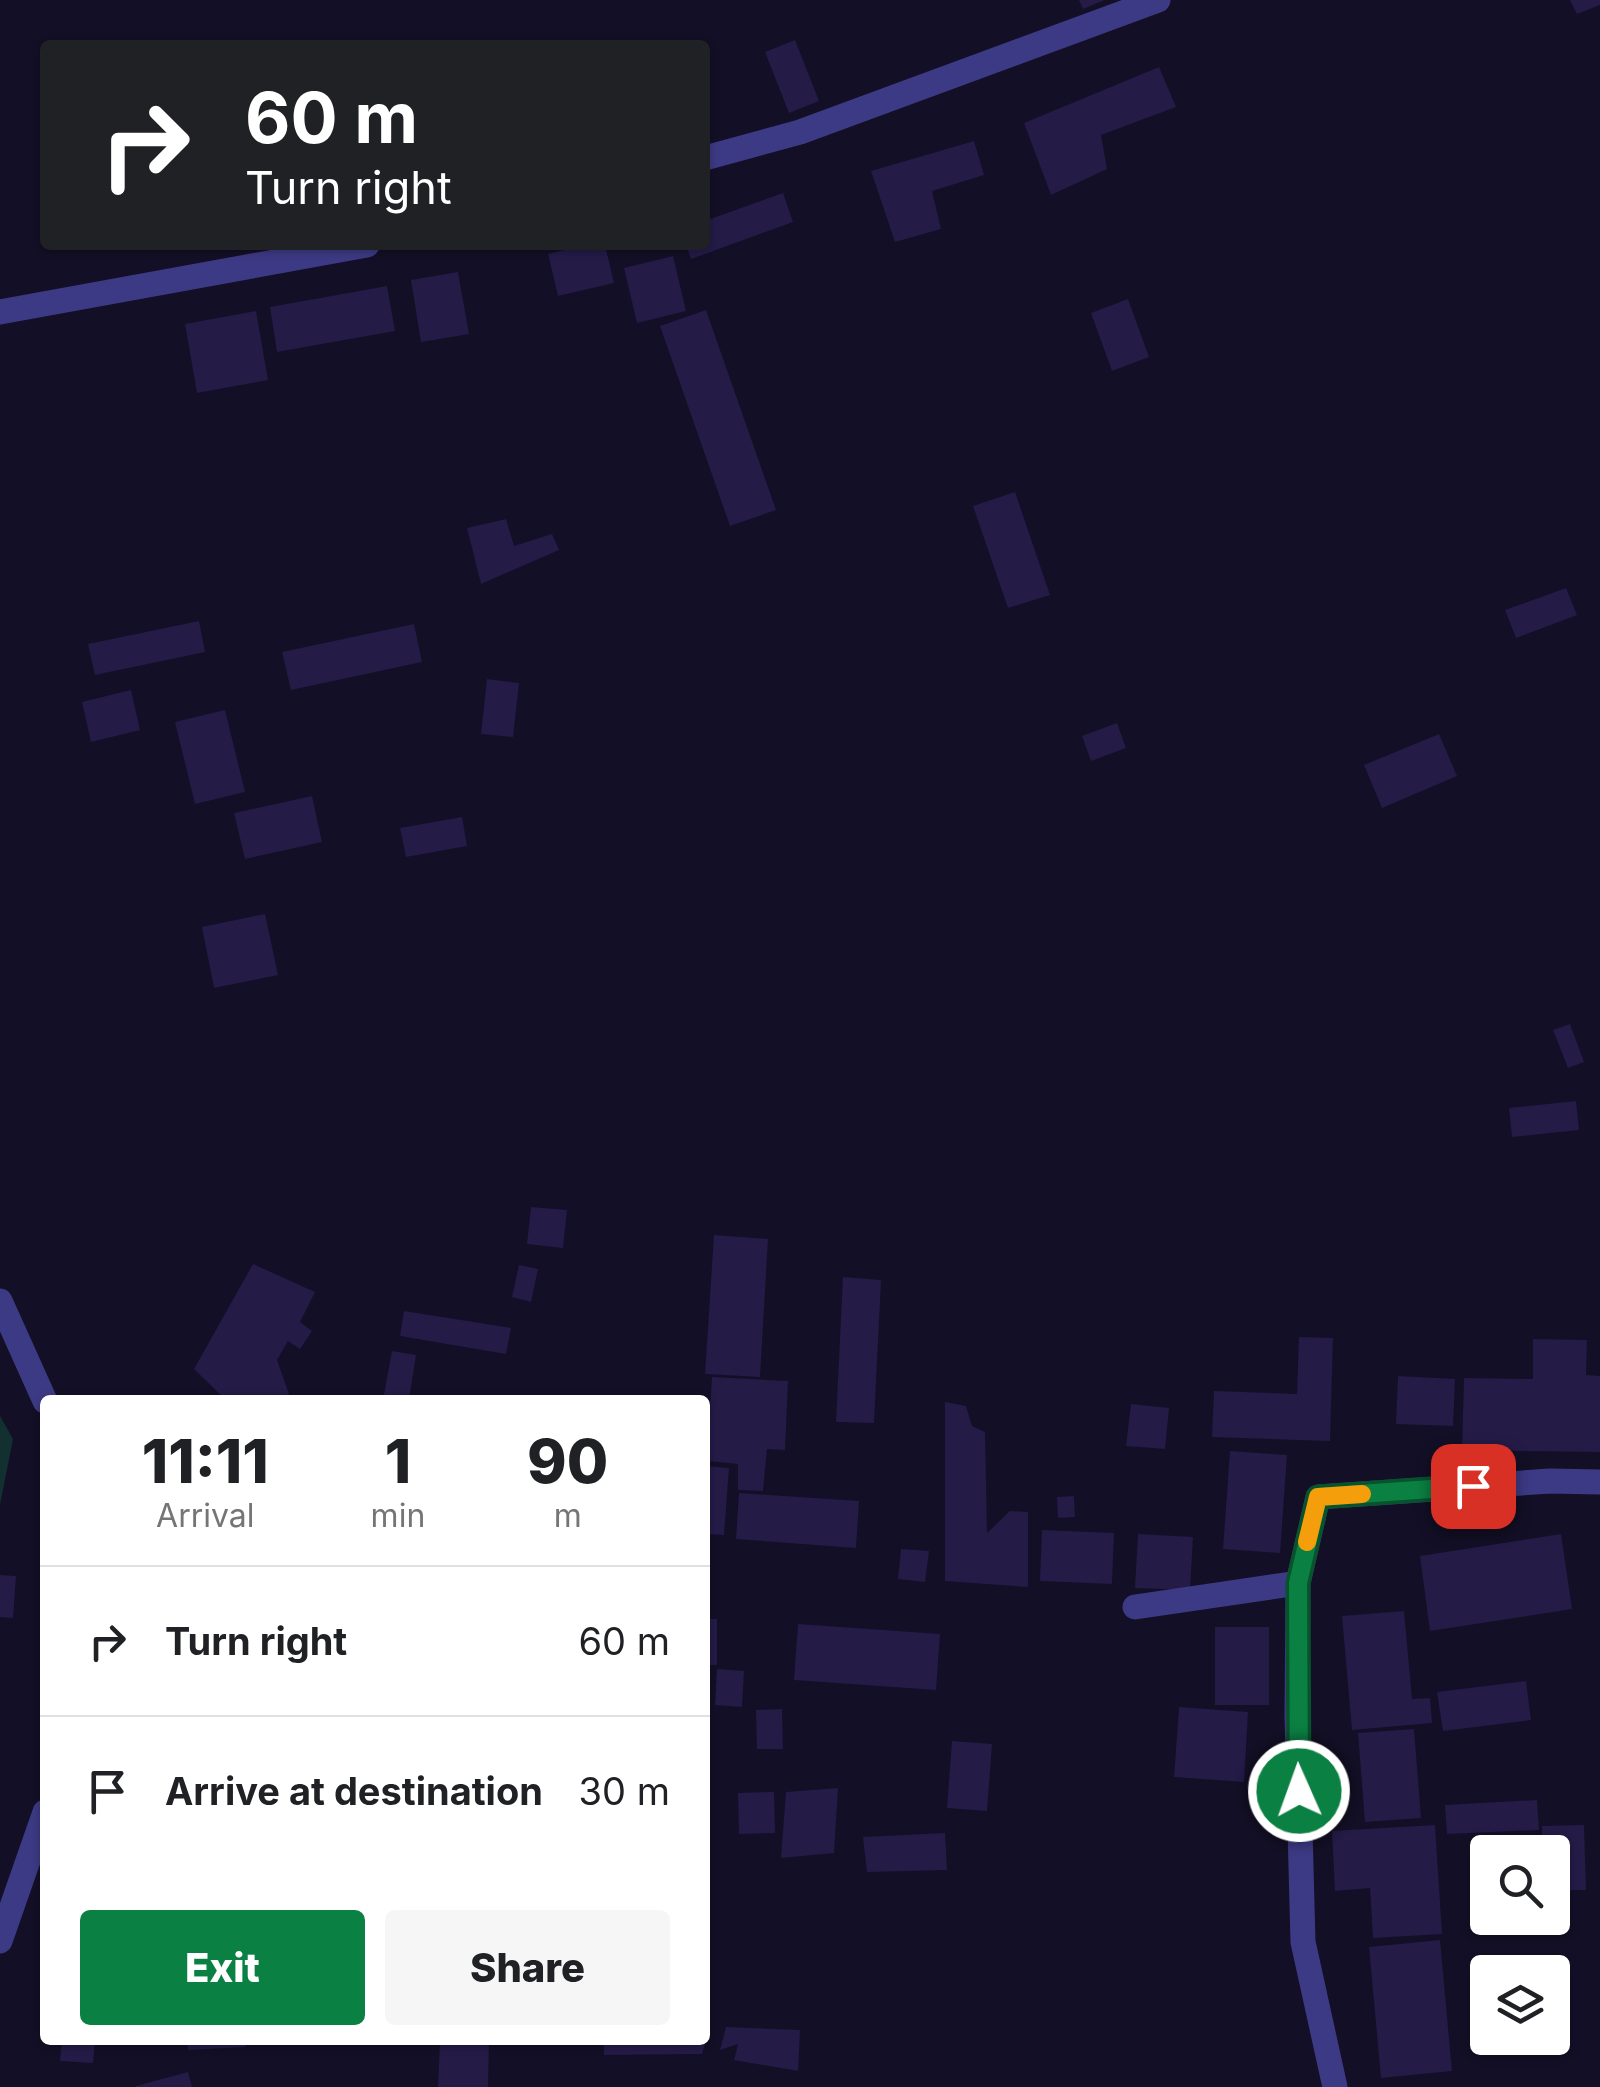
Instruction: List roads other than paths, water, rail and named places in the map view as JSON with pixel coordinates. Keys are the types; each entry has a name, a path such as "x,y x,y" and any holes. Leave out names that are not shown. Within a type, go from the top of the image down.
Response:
{"street":[{"path":"710,157 800,132 1158,0"},
{"path":"0,312 340,250"},
{"path":"0,1301 42,1395"},
{"path":"1336,2087 1304,1942 1297,1715 1298,1583 1318,1497 1550,1481 1600,1482"},
{"path":"1135,1606 1298,1583"},
{"path":"0,1942 40,1826"}]}
